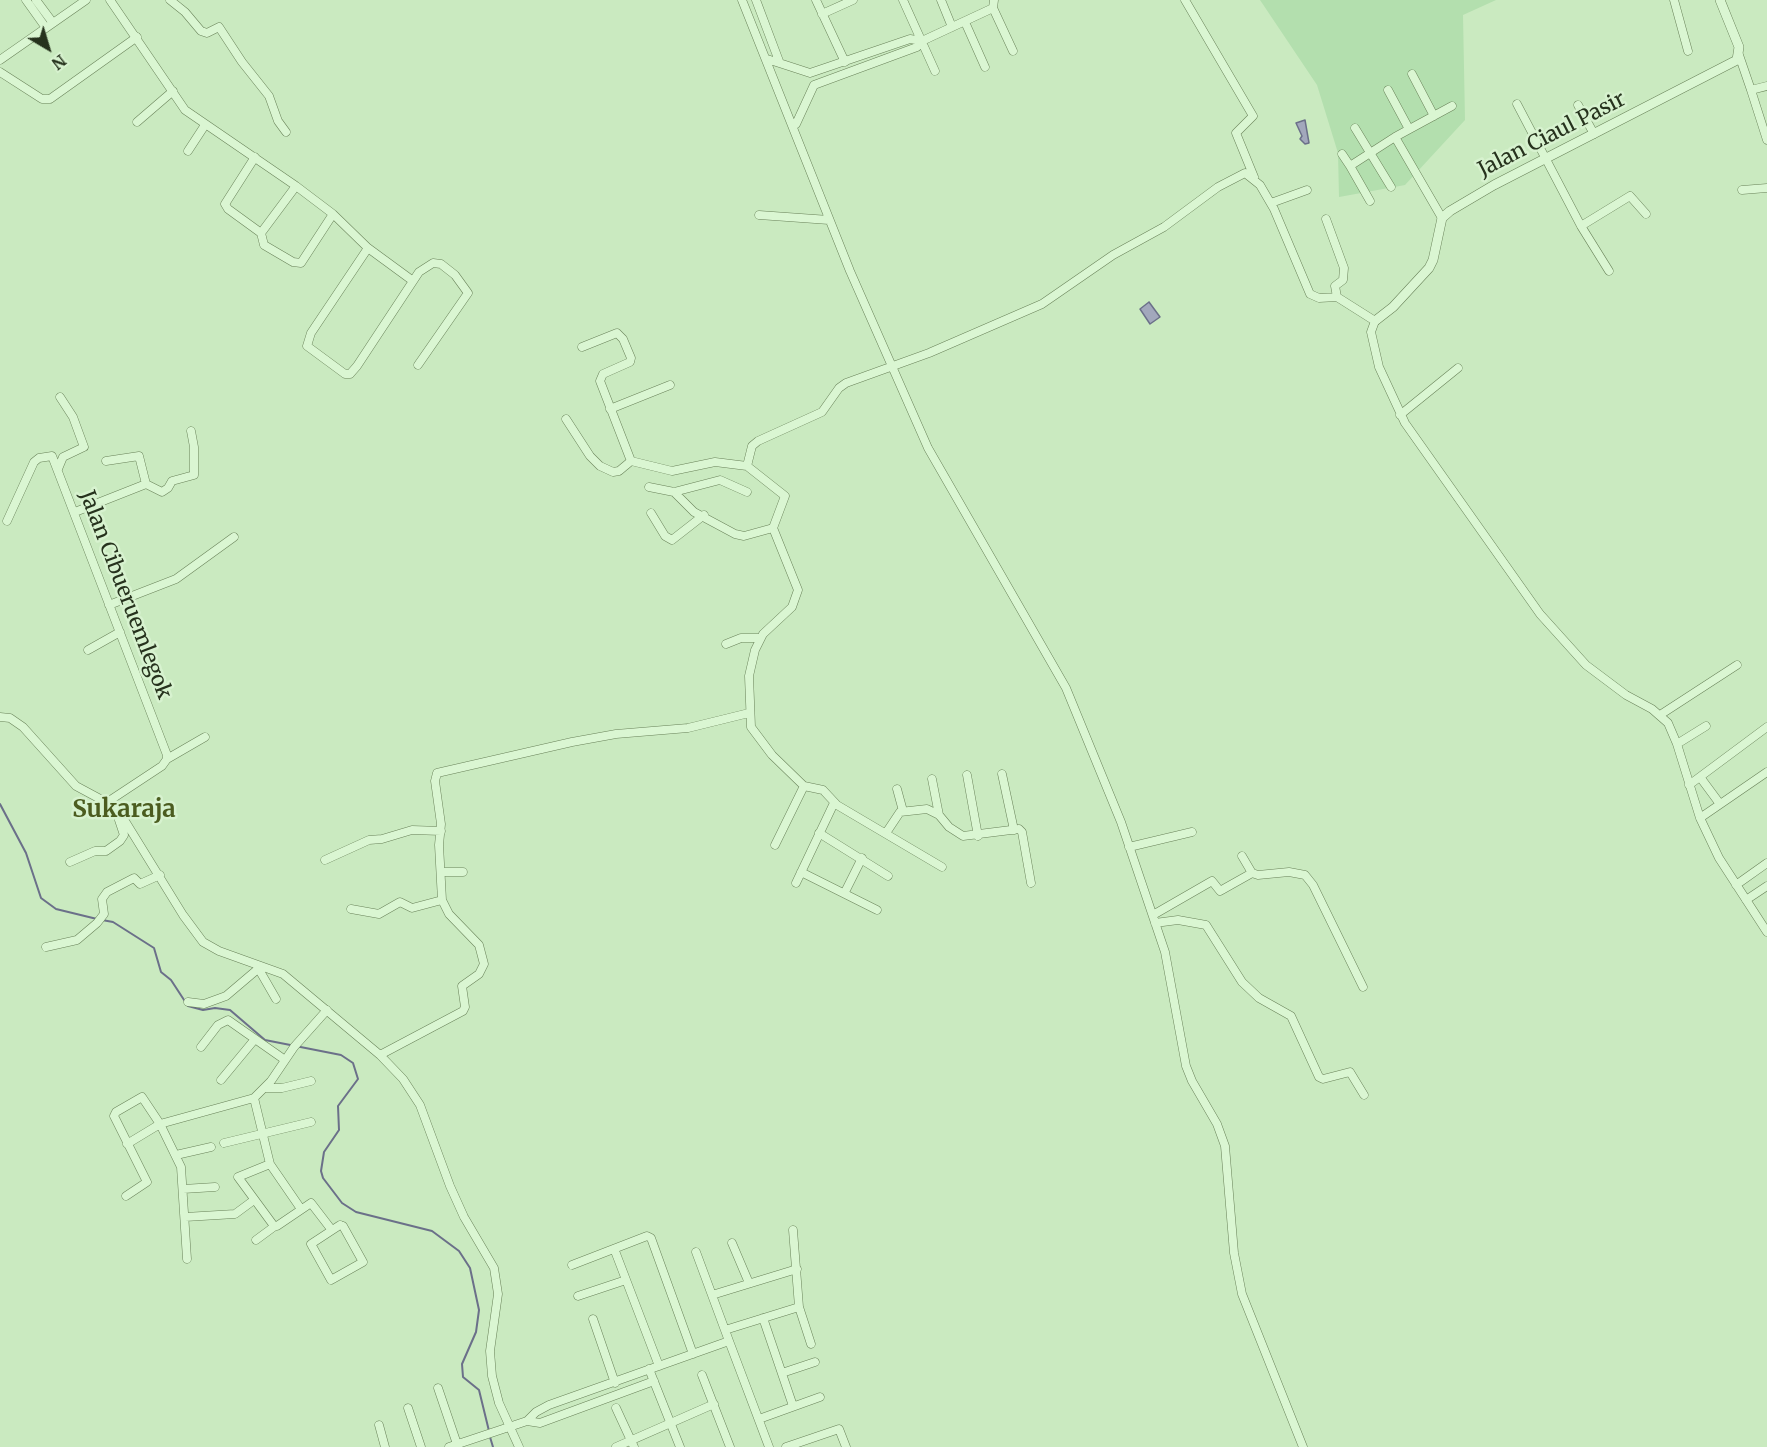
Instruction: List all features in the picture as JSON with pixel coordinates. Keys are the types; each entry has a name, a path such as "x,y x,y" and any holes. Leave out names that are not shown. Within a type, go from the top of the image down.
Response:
{"street":[{"path":"26,0 49,25"},
{"path":"36,0 49,25"},
{"path":"0,60 86,0"},
{"path":"110,0 185,110 296,186 333,214 368,248 413,281"},
{"path":"170,0 185,12 201,31 207,33 219,27 238,57 269,96 286,132"},
{"path":"742,0 829,220 892,367 940,471 1072,699 1154,919 1168,965 1186,1066 1217,1124 1225,1146 1234,1253 1242,1294 1304,1447"},
{"path":"756,0 779,61"},
{"path":"816,0 844,62"},
{"path":"822,14 853,0"},
{"path":"903,0 935,70"},
{"path":"941,0 952,27"},
{"path":"1185,0 1253,116 1236,133 1254,177 1271,203 1310,294 1319,298 1337,297 1375,321"},
{"path":"1674,0 1688,51"},
{"path":"1719,0 1739,46 1739,55 1767,140"},
{"path":"814,85 917,47 922,41 965,22 993,4 1013,51"},
{"path":"965,22 985,67"},
{"path":"0,72 42,99 50,99 137,37"},
{"path":"767,59 779,61 810,73 910,39 922,41"},
{"name":"Jalan Ciaul Pasir","path":"1443,218 1471,197 1734,62 1739,55"},
{"path":"796,124 814,85 810,73"},
{"path":"1412,74 1434,116"},
{"path":"1751,90 1767,86"},
{"path":"1388,90 1409,129"},
{"path":"137,122 173,91"},
{"path":"1517,104 1581,226 1609,271"},
{"path":"1578,105 1594,134"},
{"path":"1350,166 1395,137 1452,106"},
{"path":"188,151 205,125"},
{"path":"1355,128 1391,186"},
{"path":"1395,137 1443,218 1429,268 1393,307 1375,321 1371,332 1375,354 1400,415 1518,585 1572,653 1603,679 1660,715 1668,723 1677,744 1700,818 1719,858 1767,932"},
{"path":"1342,154 1370,201"},
{"path":"255,157 225,204 228,209 261,233 264,244 293,262 301,263 333,214"},
{"path":"747,466 754,443 822,412 842,386 1042,304 1113,255 1171,222 1230,180 1245,173 1254,177"},
{"path":"261,233 296,186"},
{"path":"1742,190 1767,188"},
{"path":"1271,203 1307,190"},
{"path":"1581,226 1630,196 1646,214"},
{"path":"759,215 829,220"},
{"path":"1326,219 1344,268 1343,280 1335,286 1337,297"},
{"path":"368,248 311,333 307,343 309,349 345,374 350,374 413,281 426,266 433,263 441,264 455,275 468,292 418,365"},
{"path":"582,347 615,334 620,334 623,339 631,358 630,362 600,378 631,461"},
{"path":"1400,415 1458,368"},
{"path":"610,409 670,385"},
{"path":"58,468 63,458 84,447 73,417 60,397"},
{"path":"566,419 590,456 600,466 613,472 619,471 631,461"},
{"path":"106,461 139,456 146,483 162,492 172,481 194,475 195,447 191,431"},
{"path":"7,521 34,462 39,458 52,456 58,468"},
{"path":"631,461 672,471 716,462 747,466 784,494 782,508 773,528 794,577 797,595 792,607 771,624 760,638 749,676 749,712 753,731 772,755 804,786 823,790 834,803 942,867"},
{"name":"Jalan Cibueruemlegok","path":"58,468 167,759"},
{"path":"649,487 674,492 720,480 747,492"},
{"path":"75,512 146,483"},
{"path":"674,492 694,512 704,515 727,531 744,536 773,528"},
{"path":"651,513 665,536 672,540 704,515"},
{"path":"110,605 176,579 234,537"},
{"path":"88,650 120,632"},
{"path":"726,644 741,638 760,638"},
{"path":"1660,715 1737,665"},
{"path":"380,1055 463,1011 465,1007 462,986 477,976 483,968 479,945 449,914 442,900 442,872 439,856 441,831 435,781 438,772 616,734 688,728 749,712"},
{"path":"0,717 16,721 39,742 76,786 109,801 122,815 183,915 204,942 219,951 283,974 380,1055 403,1079 420,1105 450,1186 494,1268 498,1294 490,1351 492,1376 499,1403 519,1447"},
{"path":"1677,744 1706,726"},
{"path":"1689,785 1767,727"},
{"path":"109,801 167,759 205,737"},
{"path":"1700,818 1767,772"},
{"path":"1002,774 1014,830"},
{"path":"967,775 978,836"},
{"path":"1700,777 1720,804"},
{"path":"932,779 939,815"},
{"path":"775,845 804,786"},
{"path":"897,789 903,811"},
{"path":"796,883 834,803"},
{"path":"886,833 897,815 903,811 927,809 939,815 956,833 978,836 1014,830 1022,832 1031,883"},
{"path":"70,862 95,850 106,851 120,841 124,835 120,820 122,815"},
{"path":"325,860 369,840 378,840 412,830 441,831"},
{"path":"1129,847 1192,832"},
{"path":"819,833 888,876"},
{"path":"1242,856 1252,873 1258,875 1298,872 1309,878 1364,987"},
{"path":"845,892 862,858"},
{"path":"1736,885 1767,863"},
{"path":"442,872 463,872"},
{"path":"801,872 877,910"},
{"path":"1154,919 1212,881 1221,891 1252,873"},
{"path":"46,947 77,940 97,923 104,914 102,899 107,892 134,878 140,885 160,875"},
{"path":"1746,900 1767,886"},
{"path":"351,909 379,914 400,902 412,908 442,900"},
{"path":"1154,919 1178,920 1206,926 1242,982 1259,998 1291,1016 1318,1077 1350,1072 1364,1095"},
{"path":"256,965 276,999"},
{"path":"188,1002 204,1004 226,996 256,965"},
{"path":"127,1144 160,1124 254,1098 266,1088 285,1060 327,1011"},
{"path":"201,1047 225,1020 234,1022 285,1060"},
{"path":"221,1080 255,1039"},
{"path":"266,1088 282,1088 311,1081"},
{"path":"126,1197 147,1182 114,1116 138,1098 144,1099 176,1155 183,1189 188,1259"},
{"path":"254,1098 270,1164 301,1209"},
{"path":"224,1143 311,1122"},
{"path":"176,1155 211,1147"},
{"path":"270,1164 238,1177 275,1226"},
{"path":"183,1189 215,1187"},
{"path":"184,1217 235,1214 254,1200"},
{"path":"256,1240 312,1204 331,1229"},
{"path":"343,1226 363,1262 332,1280 311,1244 331,1229 343,1226"},
{"path":"793,1230 799,1307 811,1344"},
{"path":"572,1265 647,1236 651,1237 693,1354"},
{"path":"732,1243 749,1283"},
{"path":"616,1248 659,1366"},
{"path":"696,1252 769,1447"},
{"path":"712,1295 797,1269"},
{"path":"578,1296 626,1280"},
{"path":"725,1330 799,1307"},
{"path":"763,1318 793,1406"},
{"path":"593,1319 615,1383"},
{"path":"438,1388 455,1446 527,1421 536,1412 549,1405 572,1399 729,1341"},
{"path":"782,1373 815,1362"},
{"path":"649,1369 680,1447"},
{"path":"702,1375 730,1447"},
{"path":"527,1421 540,1423 654,1381"},
{"path":"759,1419 820,1397"},
{"path":"572,1399 575,1410"},
{"path":"616,1447 632,1443 671,1421 714,1404"},
{"path":"408,1408 421,1447"},
{"path":"616,1408 632,1443"},
{"path":"379,1425 386,1447"},
{"path":"786,1447 839,1429 846,1447"}],"green space":[{"path":"1260,0 1496,0 1463,15 1465,120 1405,185 1339,197 1338,153 1317,85"}],"water":[{"path":"1305,120 1309,143 1305,144 1300,139 1302,136 1296,123"},
{"path":"1149,302 1160,317 1150,324 1140,309"}],"waterway":[{"path":"0,804 26,853 41,898 56,909 97,919"},
{"path":"102,920 113,922 154,948 161,972 171,980 188,1006 203,1010 215,1008 230,1010 265,1040 341,1055 353,1063 358,1079 338,1106 339,1130 324,1152 321,1171 323,1178 342,1203 356,1212 432,1231 459,1251 470,1268 479,1310 476,1332 462,1364 463,1377 479,1390 489,1431"},
{"path":"490,1437 493,1447"}],"district":[{"name":"Sukaraja","path":"124,810"}]}
